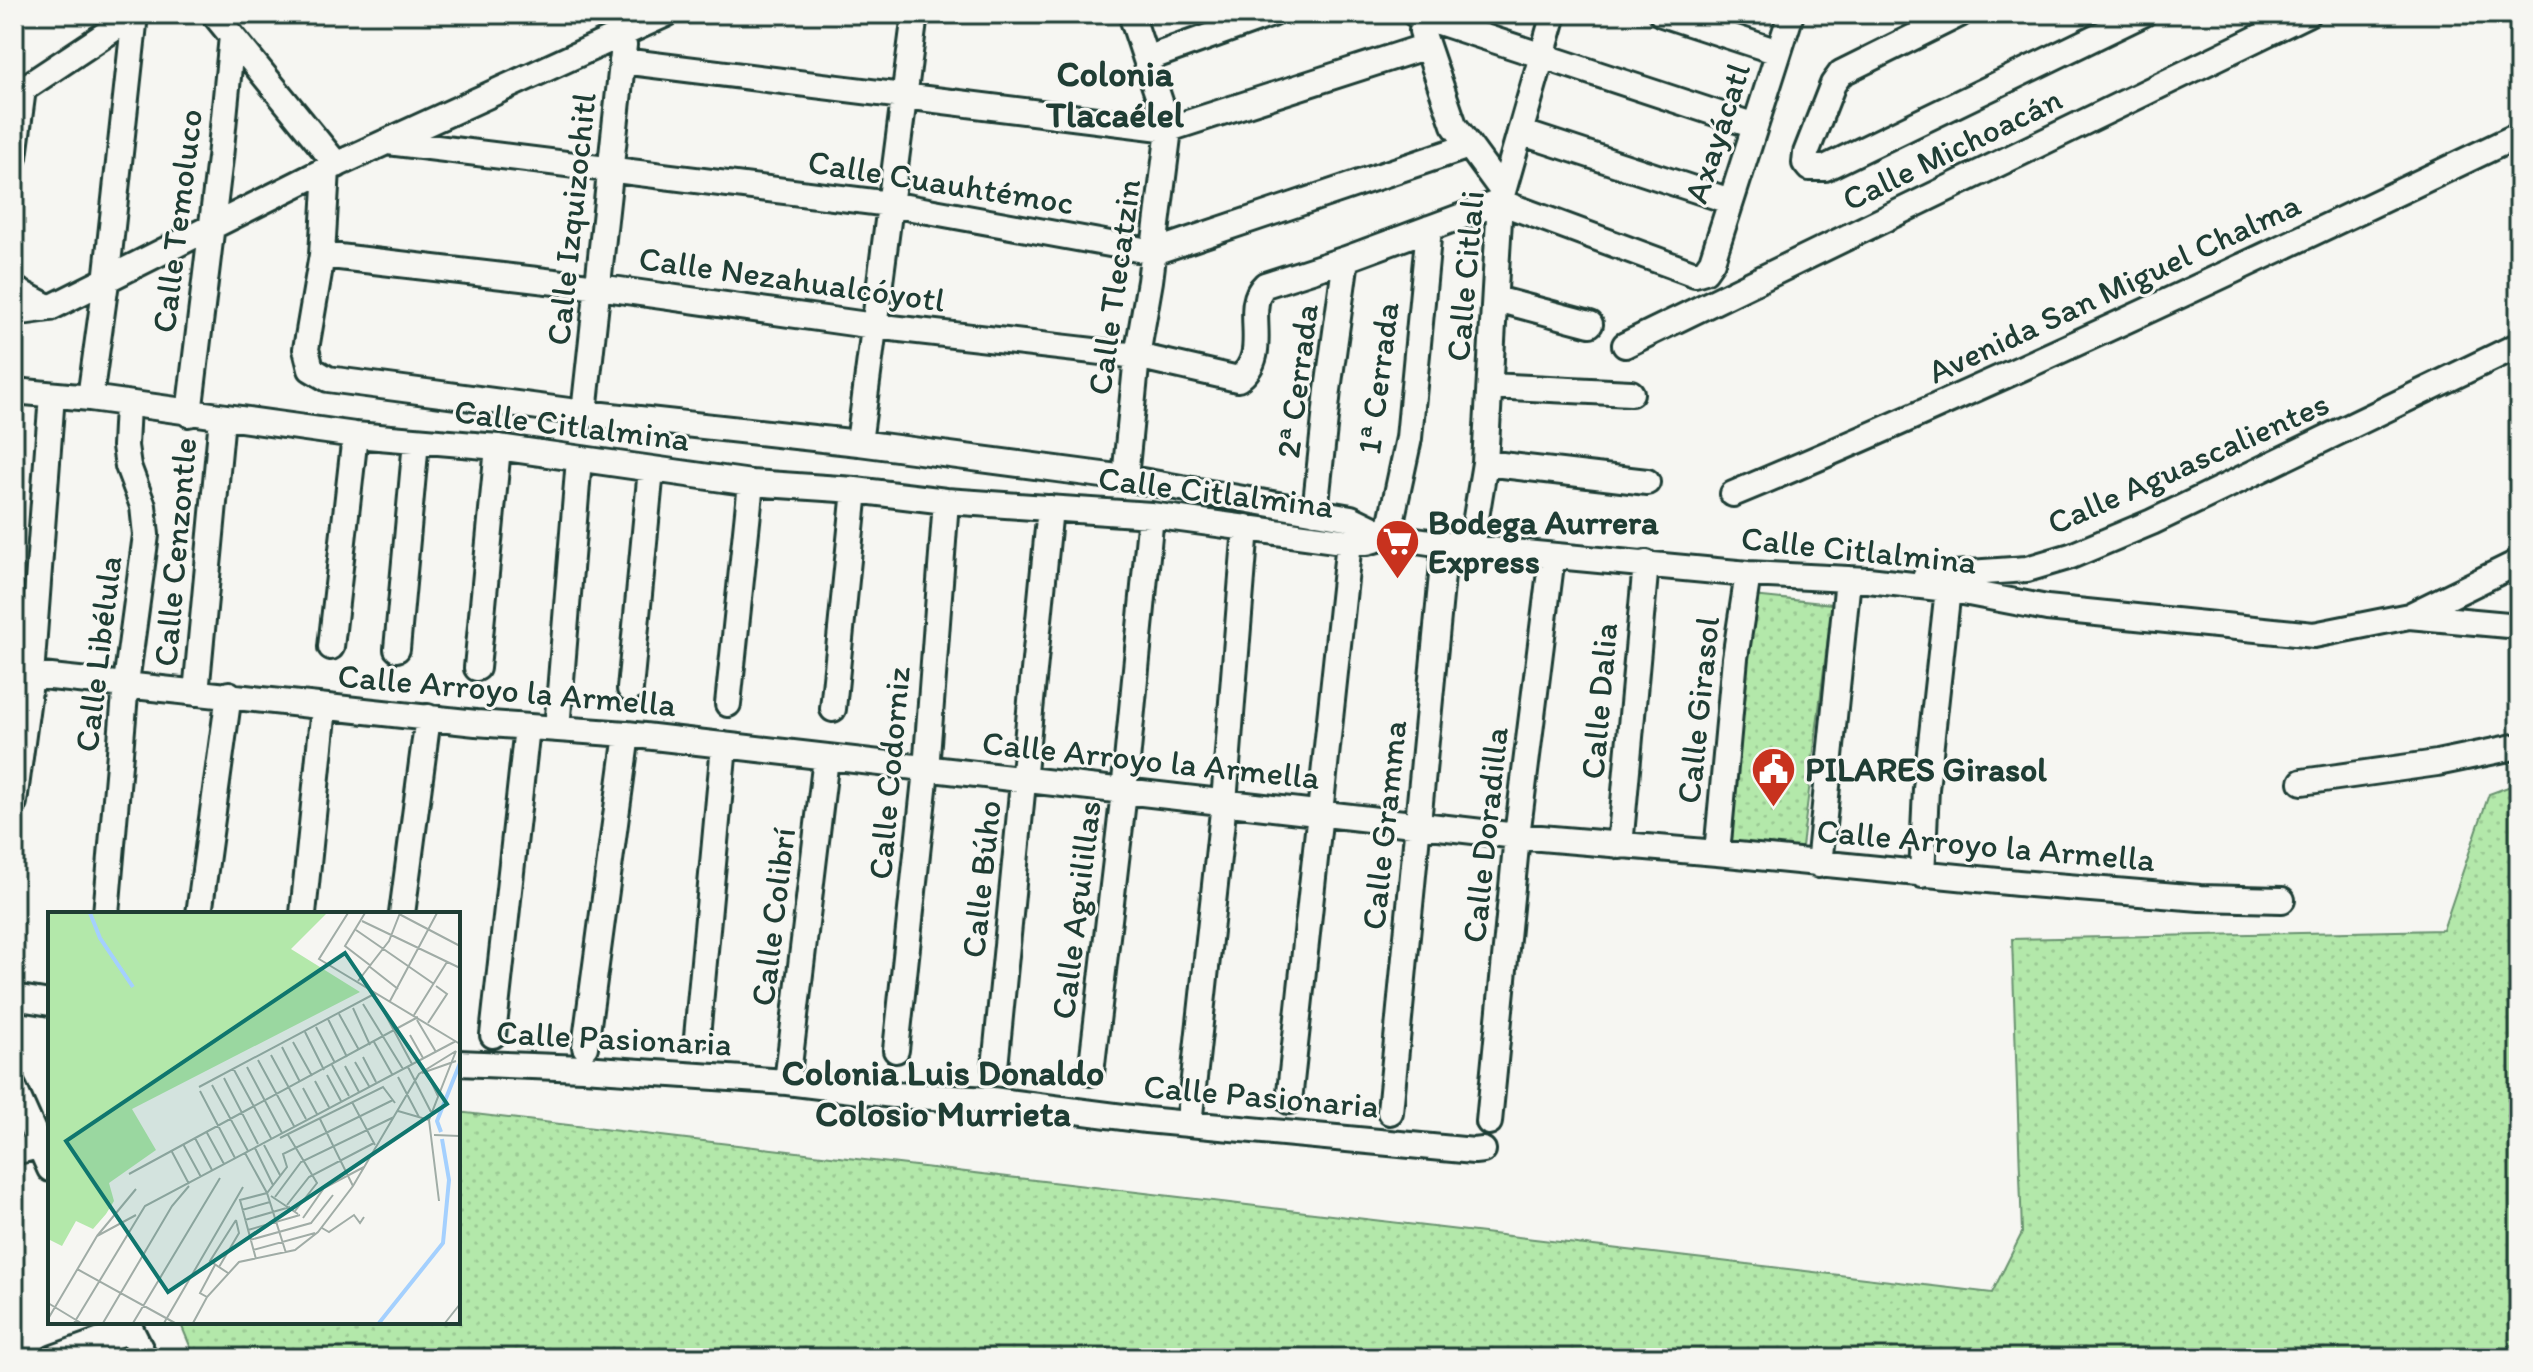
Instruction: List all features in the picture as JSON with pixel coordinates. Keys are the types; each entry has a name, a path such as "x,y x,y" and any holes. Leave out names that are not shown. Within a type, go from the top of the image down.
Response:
{"street":[{"path":"14,157 18,92 136,14"},
{"path":"90,398 136,14"},
{"path":"214,14 332,167 322,255 306,349 311,369 328,379 1125,478 1351,518 1388,536"},
{"path":"14,313 50,308 332,167 666,14"},
{"path":"859,443 915,14"},
{"name":"Calle Tlecatzin","path":"1125,478 1137,356 1169,129 1131,14"},
{"path":"1146,59 1272,14"},
{"path":"1346,259 1501,197 1454,125 1415,14"},
{"path":"1415,14 1755,126"},
{"name":"Calle Citlali","path":"1471,548 1485,463 1501,197 1554,14"},
{"path":"1662,14 1778,52"},
{"name":"Axayácatl","path":"1501,197 1695,274 1705,271 1712,261 1791,14"},
{"path":"1960,14 1841,73 1833,84 1806,153 1805,163 1809,168 1825,168 2143,14"},
{"name":"Calle Michoacán","path":"1625,345 2307,14"},
{"name":"Calle Izquizochitl","path":"584,413 625,33"},
{"name":"Calle Temoluco","path":"189,414 232,36"},
{"path":"622,61 1169,129 1427,46"},
{"path":"1520,132 1730,201"},
{"name":"Avenida San Miguel Chalma","path":"1733,494 1881,433 2192,291 2519,135"},
{"name":"Calle Cuauhtémoc","path":"388,142 890,204 1154,252 1469,146"},
{"name":"1ª Cerrada","path":"1388,536 1409,438 1429,228"},
{"name":"Calle Nezahualcóyotl","path":"322,255 598,287 874,326 1137,356 1238,379 1249,372 1253,361 1258,291 1265,285 1346,259"},
{"name":"2ª Cerrada","path":"1315,512 1346,259"},
{"path":"14,289 50,308"},
{"path":"1496,299 1590,324"},
{"name":"Calle Aguascalientes","path":"1858,579 2027,569 2071,556 2152,522 2519,345"},
{"path":"1490,386 1631,393"},
{"name":"Calle Citlalmina","path":"14,391 90,398 355,435 498,447 751,483 1151,515 1349,542 1367,542 1388,536 1471,548 1748,574 1858,579 1948,589 2047,608 2314,635 2409,616"},
{"path":"14,802 23,674 52,395"},
{"name":"Calle Libélula","path":"106,912 126,683 146,535 143,506 128,466 125,446 127,405"},
{"name":"Calle Cenzontle","path":"196,693 222,418"},
{"path":"331,647 355,435"},
{"path":"397,649 416,441"},
{"path":"477,668 498,447"},
{"path":"557,729 579,459"},
{"path":"1485,463 1647,482"},
{"path":"630,689 651,469"},
{"path":"728,704 751,483"},
{"path":"833,709 855,490"},
{"name":"Calle Codorniz","path":"896,1050 926,770 946,501"},
{"name":"Calle Búho","path":"995,1067 1050,508"},
{"name":"Calle Aguilillas","path":"1091,1073 1124,792 1151,515"},
{"path":"1189,1124 1224,802 1246,527"},
{"path":"1289,1101 1349,542"},
{"name":"Calle Gramma","path":"1390,1112 1445,544"},
{"name":"Calle Doradilla","path":"1489,1122 1517,836 1552,556"},
{"path":"2409,616 2519,562"},
{"name":"Calle Dalia","path":"1620,846 1646,563"},
{"name":"Calle Girasol","path":"1717,853 1735,658 1748,574"},
{"path":"1819,865 1858,579"},
{"path":"1922,875 1926,789 1948,589"},
{"path":"2409,616 2519,626"},
{"name":"Calle Arroyo la Armella","path":"23,674 229,694 324,707 627,734 1517,836 1922,875 2200,898 2282,900"},
{"name":"Calle Cenzontle","path":"199,912 229,694"},
{"path":"303,912 324,707"},
{"path":"402,912 428,717"},
{"path":"493,1035 527,727"},
{"path":"585,1047 627,734"},
{"path":"697,1037 724,745"},
{"path":"2302,782 2437,763 2519,746"},
{"name":"Calle Colibrí","path":"787,1082 826,758"},
{"path":"14,997 48,1003"},
{"name":"Calle Pasionaria","path":"460,1063 787,1082 893,1095 992,1100 1189,1124 1483,1150"},
{"path":"14,1088 48,1165"},
{"path":"14,1152 38,1146"},
{"path":"53,1358 129,1326 145,1358"}],"green space":[{"path":"1753,596 1832,604 1801,855 1729,848"},
{"path":"2519,783 2519,1358 195,1358 181,1324 460,1324 460,1112 1992,1293 2022,1233 2012,939 2443,930 2489,794"}],"waterway":[{"path":"14,20 23,14"}],"place":[{"name":"Bodega Aurrera Express","path":"1397,581"},
{"name":"PILARES Girasol","path":"1774,808"}],"district":[{"name":"Colonia Tlacaélel","path":"1115,94"},
{"name":"Colonia Luis Donaldo Colosio Murrieta","path":"943,1092"}]}
